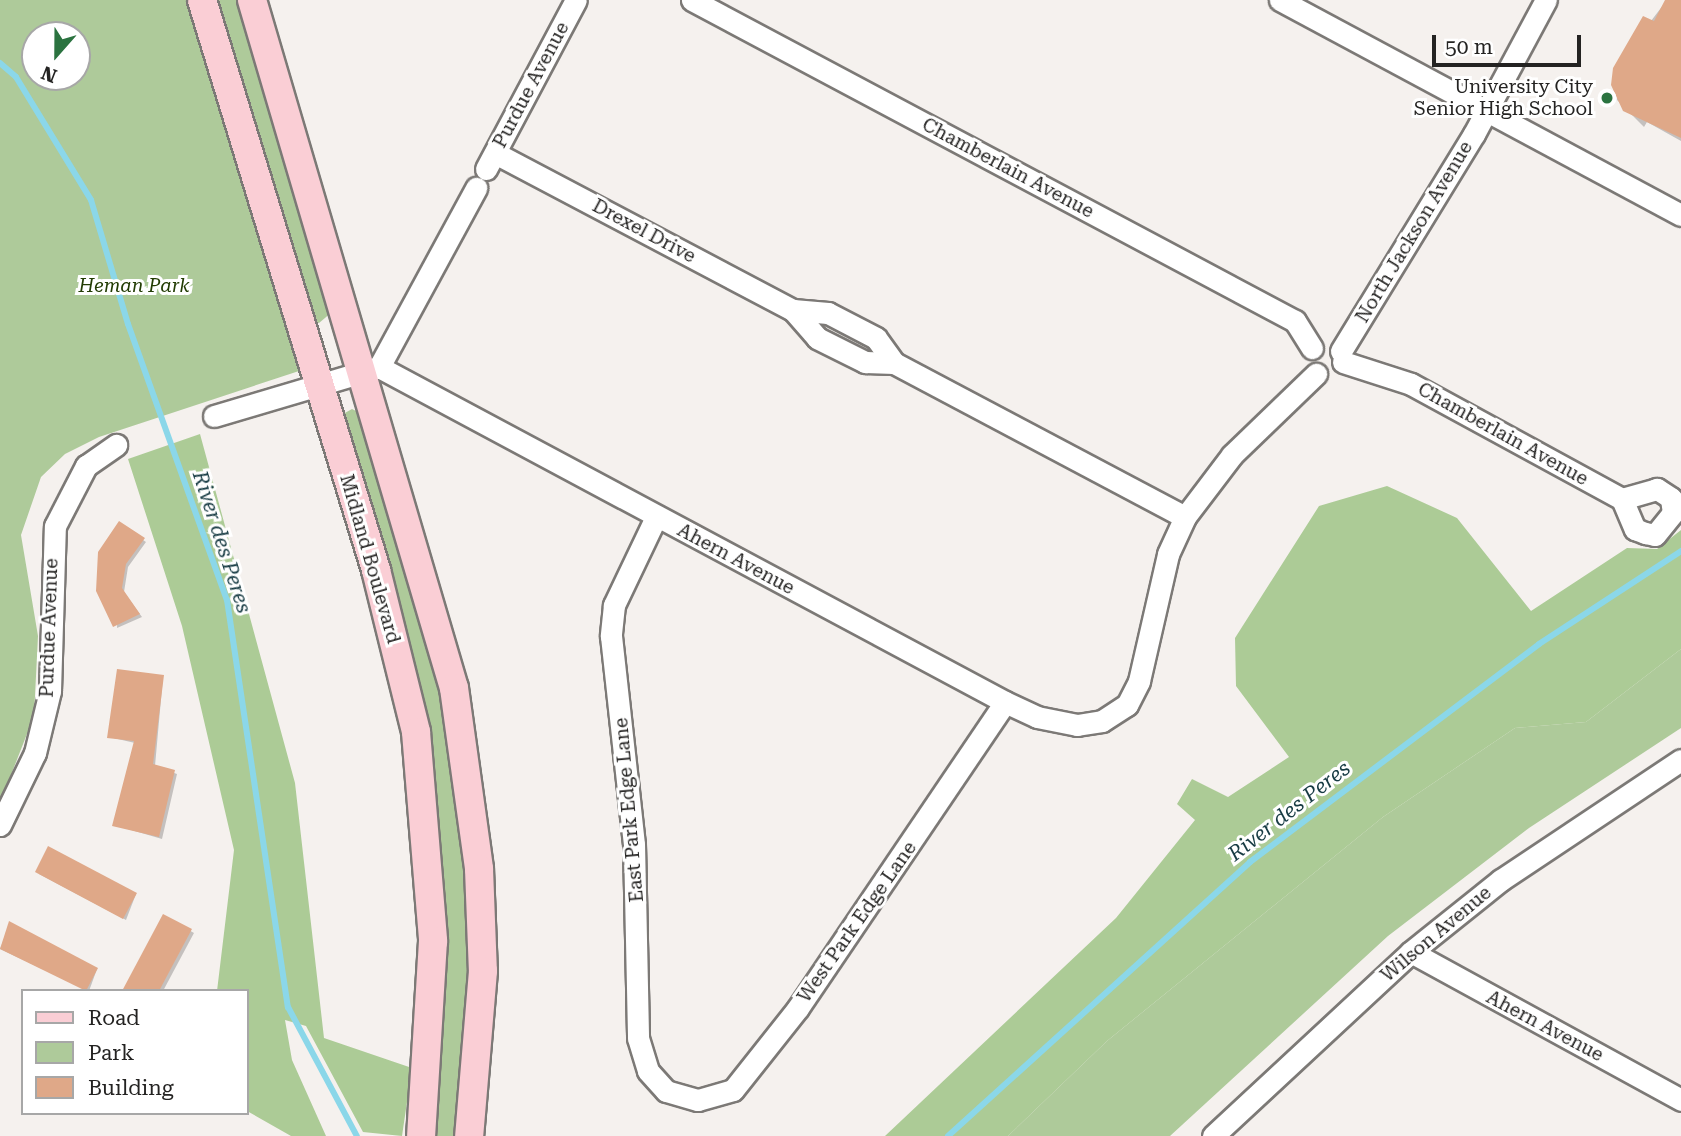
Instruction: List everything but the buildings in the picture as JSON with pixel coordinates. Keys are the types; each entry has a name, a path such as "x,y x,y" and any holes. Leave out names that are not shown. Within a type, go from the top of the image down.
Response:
{"main road":[{"name":"Midland Boulevard","path":"202,0 376,570 416,732 433,941 421,1136"},
{"path":"252,0 372,370 425,572 469,771 483,971 469,1136"}],"street":[{"name":"Purdue Avenue","path":"372,370 486,170 576,0"},
{"name":"Chamberlain Avenue","path":"692,0 1295,321 1312,348"},
{"path":"1280,0 1681,215"},
{"name":"North Jackson Avenue","path":"1342,356 1486,110 1546,0"},
{"name":"Drexel Drive","path":"486,170 793,310 817,338 865,362 894,363 1185,517"},
{"path":"1185,517 1231,455 1316,374 1333,375 1342,356 1327,342 1312,348 1309,365 1316,374"},
{"name":"Chamberlain Avenue","path":"1342,356 1411,384 1622,499"},
{"path":"214,416 372,370"},
{"name":"Ahern Avenue","path":"372,370 1004,702 1055,723 1102,721 1134,694 1154,600 1185,517"},
{"name":"Purdue Avenue","path":"0,825 35,753 47,703 55,526 86,466 116,445"},
{"name":"East Park Edge Lane","path":"656,517 614,605 611,636 634,844 638,1038 648,1071 678,1097"},
{"name":"West Park Edge Lane","path":"678,1097 698,1100 733,1090 798,1008 1004,702"},
{"name":"Wilson Avenue","path":"1213,1136 1411,952 1501,880 1681,760"},
{"name":"Ahern Avenue","path":"1411,952 1681,1100"}],"green space":[{"name":"Heman Park","path":"0,0 188,0 299,371 99,437 65,454 41,477 21,535 38,636 34,716 0,803"},
{"path":"211,0 238,0 332,312 319,323 310,321"},
{"path":"352,409 368,417 449,722 466,876 468,979 455,1136 432,1136 442,927 343,414"},
{"path":"200,434 295,783 324,1038 412,1068 402,1136 363,1132 306,1026 285,1020 292,1060 326,1136 291,1136 248,1112 248,989 217,989 234,850 182,626 128,459"},
{"path":"1387,486 1457,518 1531,611 1627,548 1657,549 1681,530 1681,649 1586,722 1515,728 1383,817 1107,1041 1008,1136 885,1136 1116,918 1195,820 1177,804 1192,779 1228,797 1289,757 1236,686 1235,638 1319,506"},
{"path":"1681,649 1681,728 1529,828 1388,936 1170,1136 1008,1136 1107,1041 1383,817 1515,728 1586,722"}],"waterway":[{"name":"River des Peres","path":"0,63 16,77 91,200 128,324 227,600 288,1007 357,1136"},
{"name":"River des Peres","path":"948,1136 1250,862 1539,644 1681,551"}],"place":[{"name":"University City Senior High School","path":"1607,98"}]}
